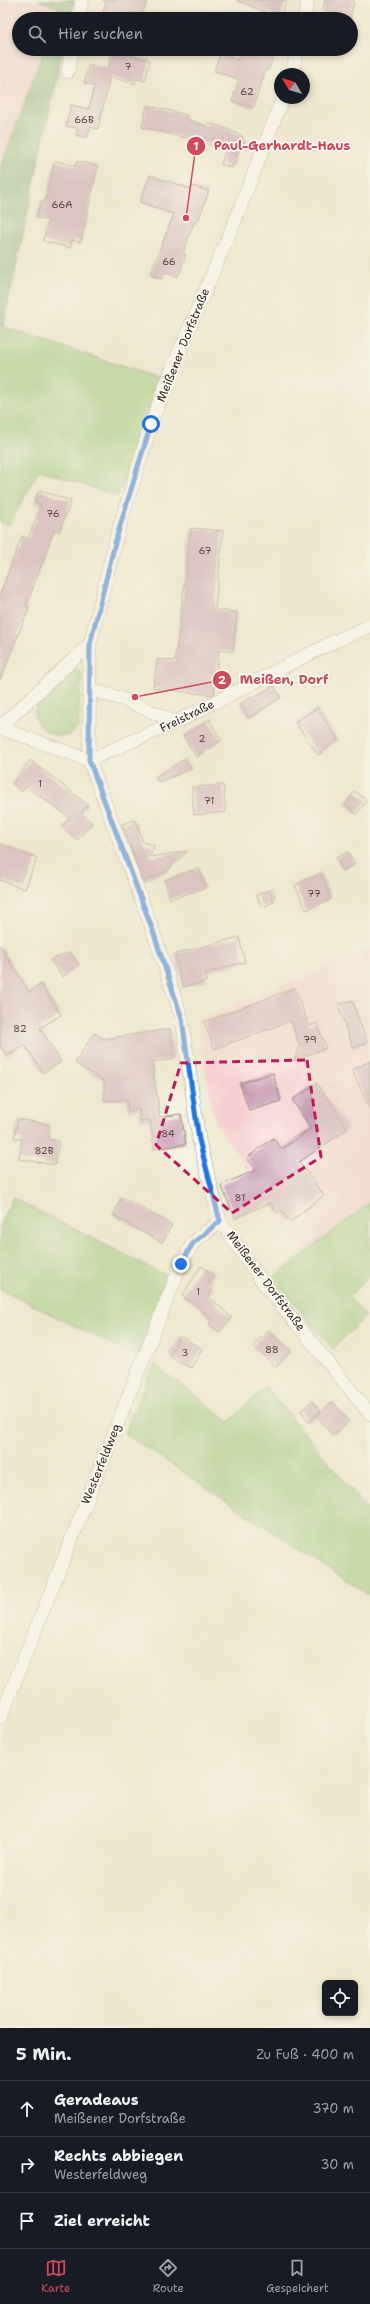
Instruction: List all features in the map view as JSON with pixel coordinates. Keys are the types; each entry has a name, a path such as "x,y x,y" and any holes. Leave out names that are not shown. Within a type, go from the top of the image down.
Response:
{"street":[{"path":"79,12 82,0"},
{"path":"305,12 308,0"},
{"path":"68,72 71,56"},
{"path":"293,68 296,56"},
{"name":"Meißener Dorfstraße","path":"281,104 238,216 171,371 151,424 116,539 90,644 89,760 150,924 182,1019 199,1140 220,1221 264,1284 370,1414"},
{"name":"Freistraße","path":"89,760 176,722 335,641 370,626"},
{"path":"89,760 0,727 90,644"},
{"path":"89,689 125,700 176,722"},
{"name":"Westerfeldweg","path":"0,1719 181,1264 193,1243 220,1221"}],"highlighted area":[{"path":"307,1060 321,1157 232,1213 156,1145 181,1063"}],"shaded area":[{"path":"0,0 39,0 59,8 58,12 12,12 12,56 41,56 0,169"},
{"path":"370,948 370,1202 306,1252 272,1207 217,1124 212,1109 198,1020"}],"green space":[{"path":"39,0 74,0 71,12 58,12 59,8"},
{"path":"41,56 61,56 3,327 0,326 0,169"},
{"path":"0,326 161,379 118,496 39,470 9,525 0,522"},
{"path":"74,668 82,673 78,727 73,733 63,736 50,733 39,726 36,721 36,708 47,691"},
{"path":"13,1198 167,1276 137,1357 0,1289 0,1223"},
{"path":"370,1202 370,1275 349,1297 366,1316 333,1349 273,1278"},
{"path":"154,1364 229,1422 265,1386 370,1512 370,1592 368,1595 124,1433"}],"building":[{"path":"103,0 147,0 143,12 103,12 106,3"},
{"path":"236,0 287,0 282,12 265,12"},
{"path":"325,0 354,0 351,12 323,12"},
{"path":"111,56 133,56 150,60 145,81 136,79 135,84 110,77 98,129 90,127 87,138 76,135 78,128 66,126 71,105 89,109 94,86 84,83 89,64 108,68"},
{"path":"219,56 226,56 238,60 239,56 274,56 268,70 266,69 253,108 232,101 239,79 214,71"},
{"path":"147,105 186,115 185,119 207,126 208,123 220,126 242,136 245,143 243,148 238,152 232,168 221,164 225,151 202,142 142,127"},
{"path":"55,161 76,166 77,161 98,166 81,242 72,240 70,248 43,241 48,220 36,218 41,201 44,202 47,195"},
{"path":"150,175 191,189 192,186 209,191 197,223 194,222 183,253 186,254 178,277 165,272 162,279 150,275 174,214 140,202"},
{"path":"39,490 71,501 59,532 54,531 26,606 29,608 0,680 0,594 22,536 28,539 41,505 34,502"},
{"path":"191,528 223,531 215,610 237,612 233,652 219,650 214,694 211,695 153,688 157,659 175,661"},
{"path":"274,686 281,697 249,718 240,704"},
{"path":"317,708 338,740 318,755 295,722"},
{"path":"211,719 210,722 222,740 196,757 183,736"},
{"path":"185,759 192,769 158,782 155,777"},
{"path":"30,760 88,805 81,813 92,823 77,840 62,827 70,818 26,786 22,792 12,784"},
{"path":"223,785 226,812 194,815 192,787"},
{"path":"355,791 367,801 356,814 345,804"},
{"path":"135,820 143,842 154,846 150,857 188,851 167,871 143,881 122,824"},
{"path":"0,844 37,858 25,889 0,880"},
{"path":"348,852 355,864 342,870 336,858"},
{"path":"199,868 205,888 170,899 164,880"},
{"path":"321,873 331,899 306,910 295,885"},
{"path":"269,890 274,902 262,907 256,895"},
{"path":"239,937 245,962 205,973 207,981 183,987 175,954"},
{"path":"0,945 29,992 41,984 61,1015 40,1028 61,1062 43,1073 25,1045 7,1056 0,1046"},
{"path":"70,952 79,965 63,977 50,960"},
{"path":"295,988 309,1026 317,1023 326,1048 294,1060 300,1047 291,1021 214,1049 204,1022"},
{"path":"352,1000 367,1043 353,1048 338,1005"},
{"path":"170,1029 174,1059 152,1062 160,1117 181,1114 186,1144 154,1149 150,1120 140,1121 139,1109 128,1111 127,1100 104,1101 104,1081 75,1063 94,1033 104,1039"},
{"path":"370,1061 370,1109 352,1070"},
{"path":"273,1073 281,1101 249,1111 240,1083"},
{"path":"317,1083 348,1129 299,1162 324,1195 290,1222 281,1210 277,1213 270,1203 235,1218 221,1185 256,1170 247,1158 273,1138 282,1149 311,1128 292,1100"},
{"path":"18,1119 50,1125 48,1139 59,1141 55,1165 19,1159 22,1139 14,1138"},
{"path":"122,1197 172,1225 162,1243 113,1215"},
{"path":"201,1266 214,1274 208,1283 214,1287 208,1296 232,1318 219,1332 209,1323 212,1320 195,1304 182,1296"},
{"path":"268,1330 291,1351 276,1367 253,1346"},
{"path":"180,1336 202,1349 191,1368 169,1356"},
{"path":"312,1401 321,1412 309,1422 301,1411"},
{"path":"333,1402 349,1422 332,1435 316,1415"}],"place":[{"name":"Paul-Gerhardt-Haus","path":"186,218"},
{"name":"Meißen, Dorf","path":"135,697"}],"route":[{"path":"151,424 116,539 90,644 89,760 153,931 182,1019 199,1140 220,1221 193,1243 181,1264"}]}
